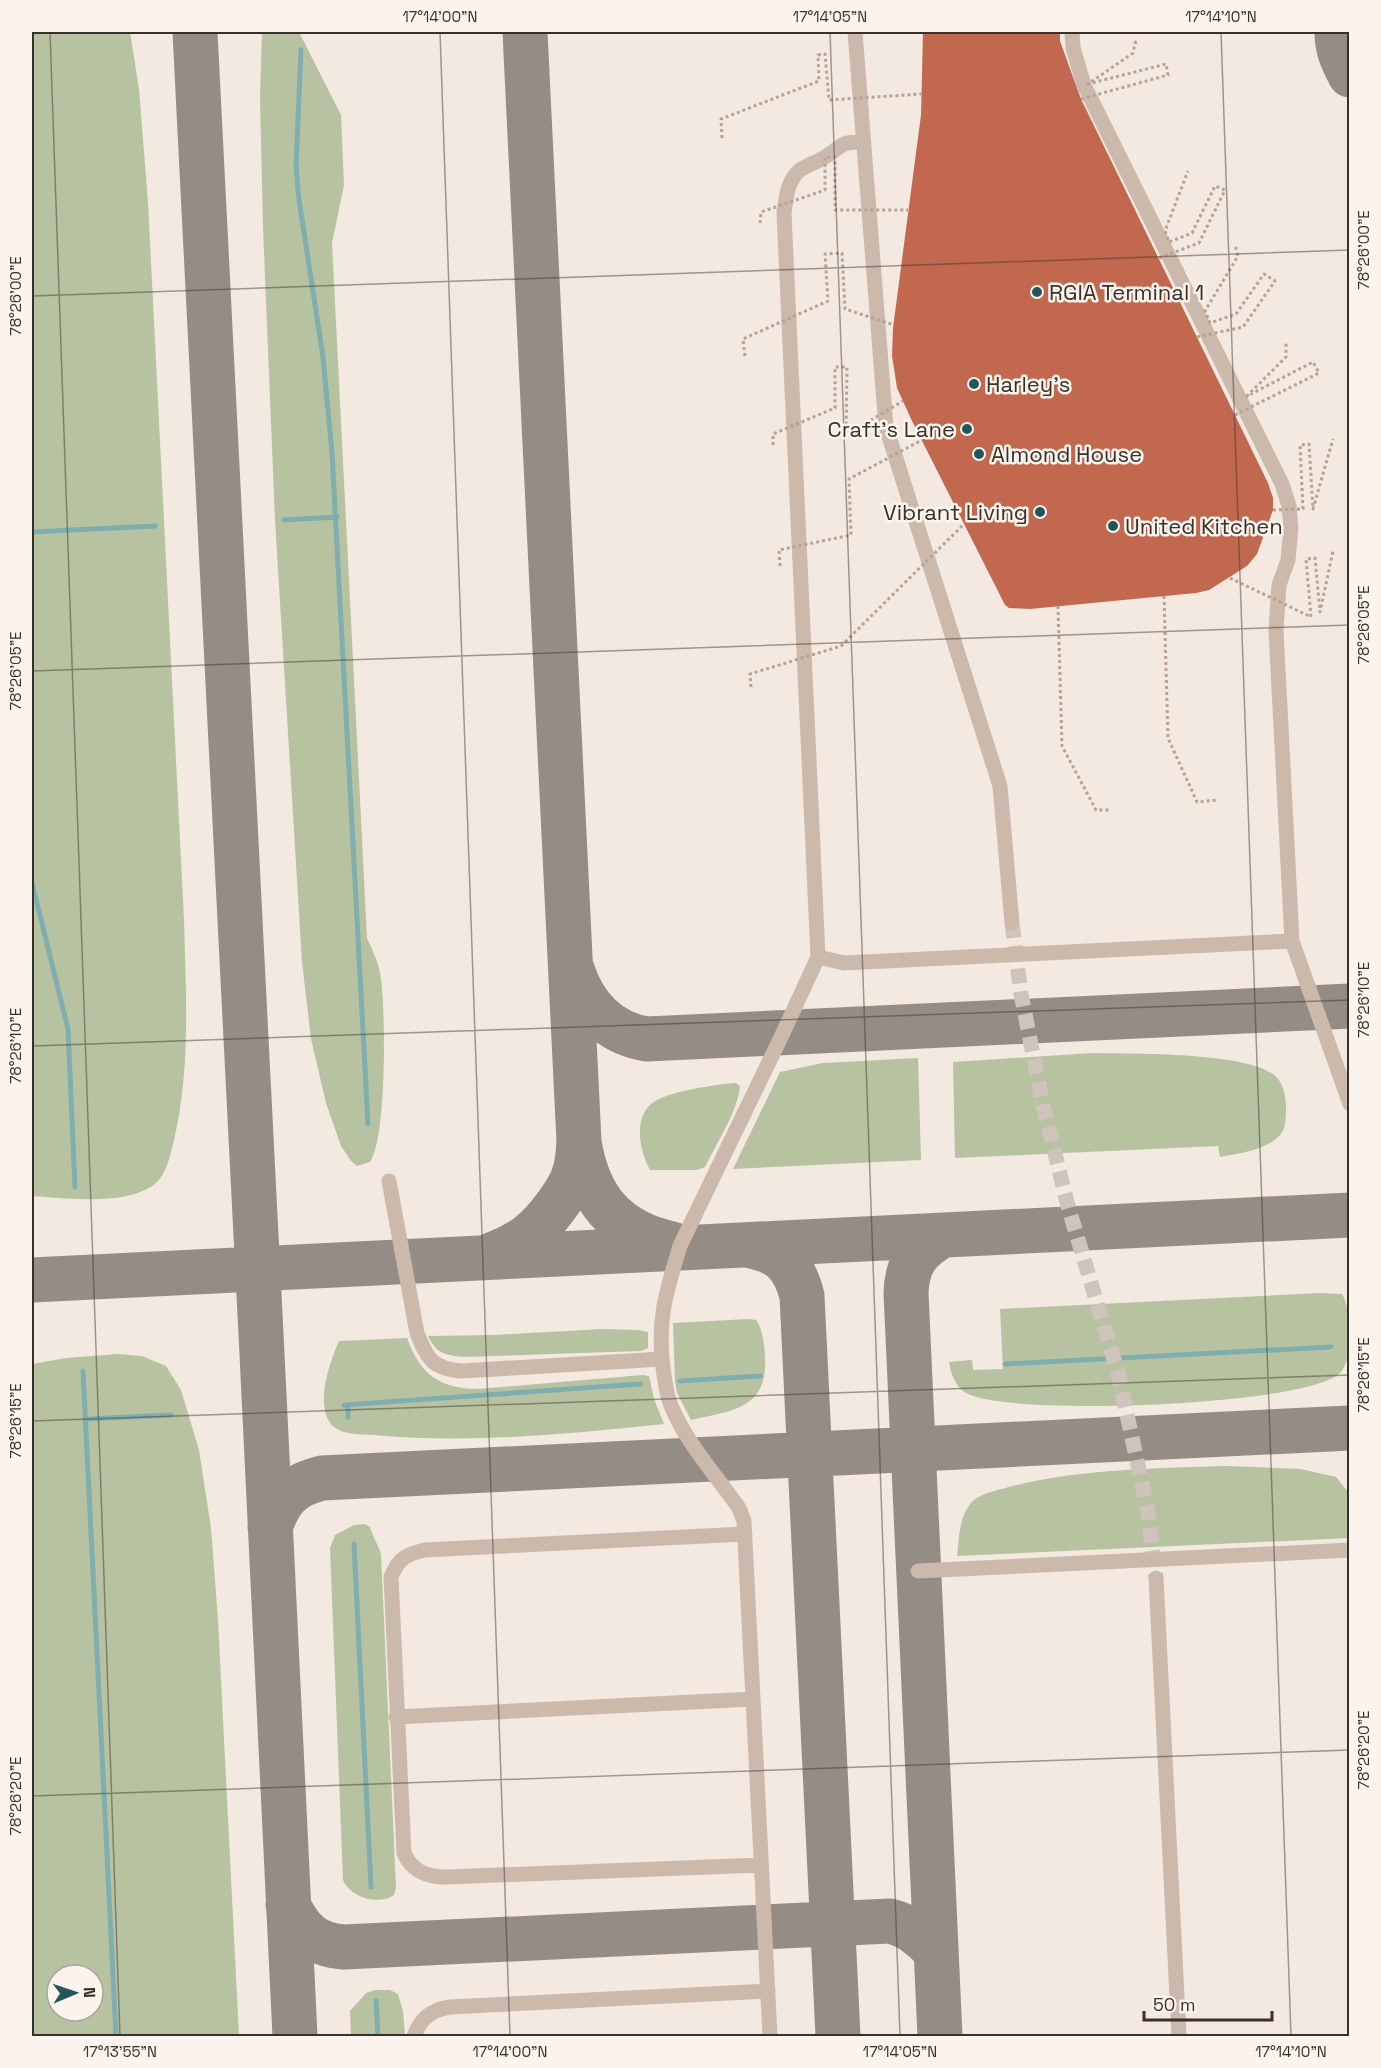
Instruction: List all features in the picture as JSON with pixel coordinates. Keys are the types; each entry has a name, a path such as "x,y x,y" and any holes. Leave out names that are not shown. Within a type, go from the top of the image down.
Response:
{"lane":[{"path":"855,32 886,427 996,770 1004,808 1012,923"},
{"path":"1072,32 1073,48 1084,85 1282,484 1289,506 1288,560 1279,585 1276,630 1292,941 1350,1104"},
{"path":"770,2037 745,1533 739,1508 682,1428 671,1406 662,1359 661,1323 668,1286 680,1246 818,957 784,213 790,183 800,171 825,157 844,142 863,142"},
{"path":"818,957 844,963 1292,941"},
{"path":"389,1181 417,1333 426,1355 436,1365 446,1370 462,1371 662,1359"},
{"path":"745,1533 425,1550 405,1556 394,1569 390,1591 396,1717 404,1853 412,1865 428,1876 761,1864"},
{"path":"918,1571 1350,1550"},
{"path":"1156,1578 1179,2037"},
{"path":"396,1717 753,1699"},
{"path":"414,2037 421,2022 429,2013 450,2007 768,1991"}],"path":[{"path":"1081,99 1168,75 1166,64 1088,84 1132,53 1136,40"},
{"path":"722,138 721,119 819,81 818,55 825,54 829,100 921,94"},
{"path":"760,223 761,212 825,190 825,157 835,157 835,210 908,210"},
{"path":"1159,258 1199,243 1225,190 1215,186 1192,233 1169,242 1165,231 1188,171"},
{"path":"1197,337 1243,327 1275,282 1264,274 1236,314 1210,323 1205,311 1238,256 1235,245"},
{"path":"745,356 743,339 828,302 825,254 842,253 845,309 894,325"},
{"path":"1235,415 1318,373 1313,362 1247,396 1286,357 1286,343"},
{"path":"773,445 773,434 835,408 835,367 846,367 846,435 903,401"},
{"path":"1273,510 1303,509 1300,445 1310,444 1313,509 1333,439"},
{"path":"780,566 779,550 851,535 849,479 922,440"},
{"path":"751,687 750,674 841,646 964,524"},
{"path":"1230,579 1311,617 1306,559 1315,558 1320,612 1333,551"},
{"path":"1164,596 1168,738 1197,802 1217,800"},
{"path":"1058,606 1062,746 1096,810 1111,810"}],"green space":[{"path":"32,32 130,32 139,89 148,202 184,920 186,1033 179,1116 163,1174 157,1182 145,1190 115,1198 79,1199 32,1196"},
{"path":"262,32 299,32 341,115 344,185 332,243 367,938 380,973 384,1040 382,1100 376,1149 370,1162 357,1166 341,1146 326,1103 311,1039 302,962 275,520 263,228 260,96"},
{"path":"1092,1053 1192,1056 1247,1064 1267,1071 1279,1080 1285,1096 1286,1118 1282,1132 1268,1144 1220,1157 1218,1146 955,1158 953,1062"},
{"path":"918,1058 921,1160 733,1169 780,1072 823,1063"},
{"path":"736,1083 740,1086 735,1106 705,1167 697,1170 650,1170 643,1154 640,1127 645,1111 651,1104 679,1092"},
{"path":"1320,1293 1342,1294 1345,1301 1350,1334 1345,1366 1340,1373 1316,1384 1274,1393 1156,1404 1038,1405 993,1400 966,1393 956,1383 949,1362 972,1360 973,1370 1003,1369 1000,1309"},
{"path":"756,1320 764,1342 764,1374 761,1387 745,1404 721,1413 691,1420 677,1393 673,1323"},
{"path":"602,1329 648,1332 648,1348 641,1351 465,1357 443,1353 435,1347 428,1336 494,1335"},
{"path":"407,1338 425,1370 442,1382 464,1388 477,1389 649,1376 654,1399 664,1424 482,1438 409,1438 352,1434 334,1427 328,1419 324,1397 331,1360 339,1341"},
{"path":"118,1354 142,1356 166,1366 181,1390 199,1450 211,1528 218,1620 239,2036 32,2036 32,1364 66,1358"},
{"path":"1229,1466 1301,1469 1336,1477 1349,1493 1349,1538 957,1556 965,1512 974,1500 991,1492 1062,1476 1146,1469"},
{"path":"365,1524 370,1527 381,1554 396,1888 394,1895 380,1900 358,1895 343,1880 330,1548 335,1535 354,1525"},
{"path":"375,1990 390,1990 398,1994 403,2011 405,2036 351,2036 350,2011 366,1993"}],"building":[{"name":"RGIA Terminal 1","path":"923,32 1060,32 1060,41 1081,99 1268,483 1273,498 1273,510 1257,554 1247,566 1209,590 1030,609 1009,608 1005,605 897,388 892,356 893,328 921,115"}],"waterway":[{"path":"301,50 296,166 323,357 332,453 368,1124"},
{"path":"284,520 337,517"},
{"path":"32,532 155,526"},
{"path":"32,883 68,1029 75,1187"},
{"path":"1005,1364 1331,1347"},
{"path":"83,1371 116,2036"},
{"path":"680,1381 760,1376"},
{"path":"344,1405 640,1384"},
{"path":"348,1405 348,1417"},
{"path":"86,1419 171,1415"},
{"path":"354,1544 371,1887"},
{"path":"376,2001 378,2036"}],"taxiway":[{"path":"195,32 295,2036"},
{"path":"525,32 579,1142"},
{"path":"1337,32 1340,54 1350,75"},
{"path":"572,969 583,994 599,1015 620,1031 647,1039 1350,1006"},
{"path":"491,1255 528,1236 549,1215 573,1178 579,1142 589,1180 597,1196 608,1210 635,1231 672,1244"},
{"path":"32,1280 1350,1215"},
{"path":"940,2036 906,1293 909,1273 916,1258 927,1246 943,1235"},
{"path":"747,1245 768,1251 784,1261 795,1275 802,1296 838,2036"},
{"path":"270,1527 278,1508 288,1494 302,1485 322,1478 1350,1428"},
{"path":"288,1905 298,1922 310,1935 324,1943 344,1947 890,1921 915,1932 936,1951"}],"tunnel":[{"path":"1012,923 1021,994 1043,1105 1068,1206 1118,1373 1147,1507 1156,1578"}],"place":[{"name":"RGIA Terminal 1","path":"1037,292"},
{"name":"Harley’s","path":"974,384"},
{"name":"Craft’s Lane","path":"967,429"},
{"name":"Almond House","path":"979,454"},
{"name":"Vibrant Living","path":"1040,512"},
{"name":"United Kitchen","path":"1113,526"}]}
